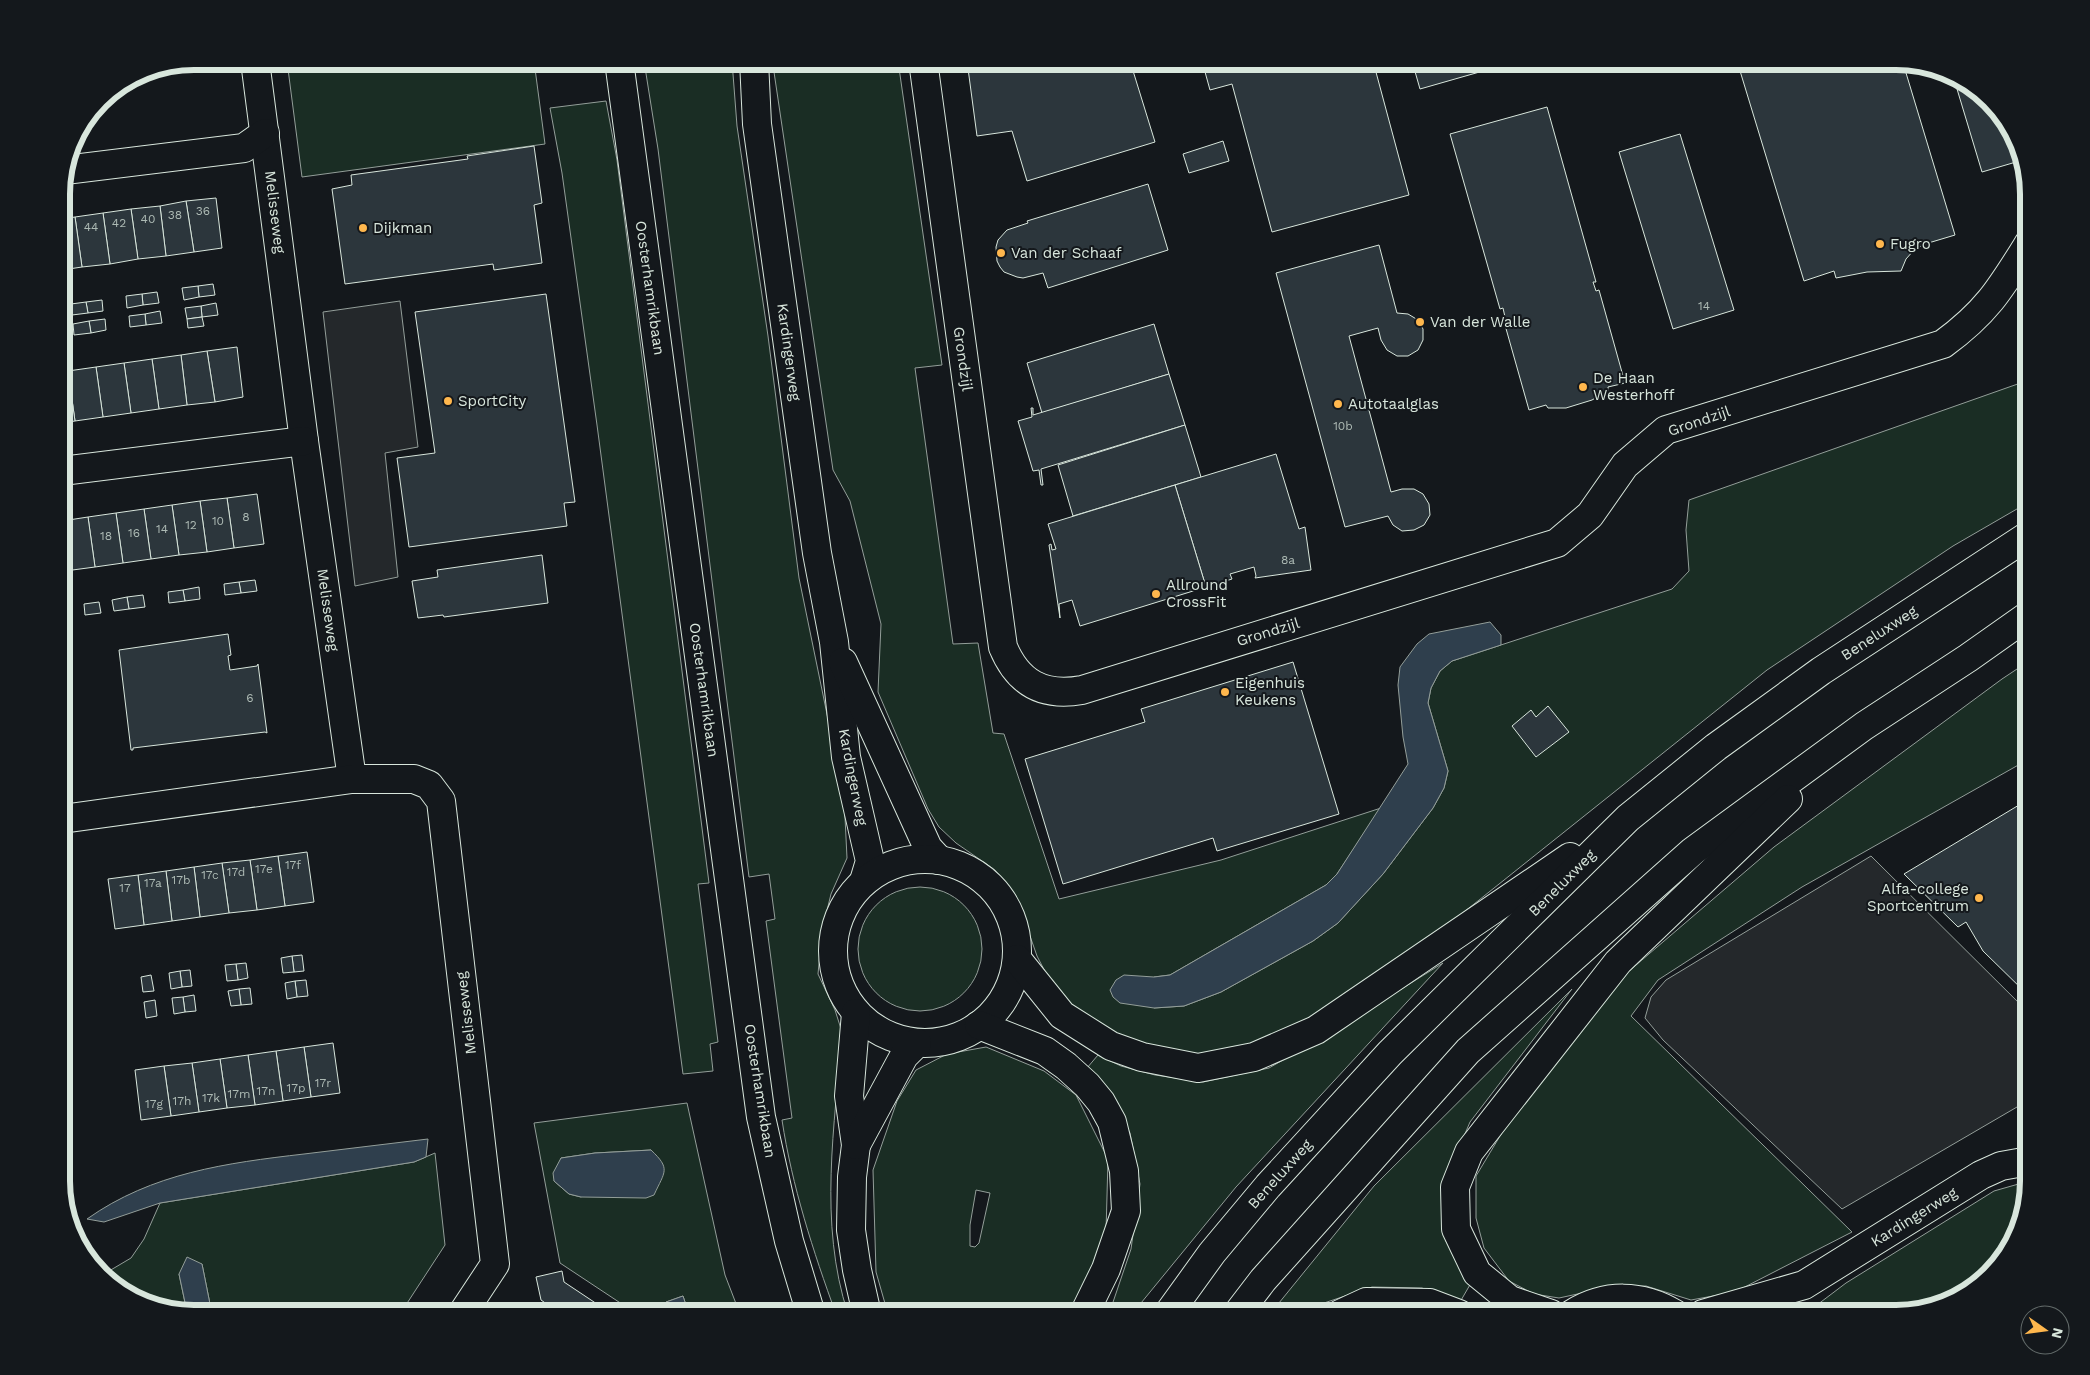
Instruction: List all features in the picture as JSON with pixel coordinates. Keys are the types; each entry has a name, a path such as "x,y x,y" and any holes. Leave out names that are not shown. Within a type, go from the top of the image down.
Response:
{"main road":[{"name":"Melisseweg","path":"256,70 304,441 352,779"},
{"name":"Oosterhamrikbaan","path":"620,70 761,1117 789,1241 808,1305"},
{"name":"Kardingerweg","path":"754,70 757,124 816,544 834,642 846,757 870,861 864,881"},
{"name":"Grondzijl","path":"923,70 1003,647 1016,672 1040,688 1054,692 1082,690 1557,542 1590,515 1625,465 1666,430 1942,344 1966,327 1987,307 2003,286 2020,257"},
{"path":"73,169 244,148 265,133"},
{"path":"70,470 304,441"},
{"name":"Beneluxweg","path":"1174,1305 1212,1253 1268,1186 1390,1053 1628,818 1716,747 1821,672 2020,542"},
{"path":"1244,1305 1263,1280 1468,1051 1693,850 1864,726 2020,621"},
{"name":"Kardingerweg","path":"834,642 886,752 928,848 940,860"},
{"path":"1525,1305 1510,1300 1477,1274 1456,1230 1455,1187 1469,1152 1618,962 1864,726"},
{"name":"Melisseweg","path":"70,818 352,779 414,778 429,785 441,802 494,1264 468,1305"},
{"path":"1017,960 1062,1015 1111,1046 1142,1058 1198,1068 1254,1057 1316,1030 1628,818"},
{"path":"908,860 940,860 972,871 986,881 998,894 1007,909 1013,925 1017,942 1017,960 1013,979 1005,997 994,1012 979,1025 960,1036 939,1042 917,1043 900,1040 884,1034 869,1025 856,1013 845,998 838,982 834,964 833,945 835,927 842,910 852,894 864,881 892,864 908,860"},
{"path":"856,1013 849,1096 856,1145 852,1177 851,1230 865,1305"},
{"path":"979,1025 1045,1051 1066,1066 1087,1085 1101,1102 1112,1122 1124,1171 1126,1211 1106,1269 1088,1305"},
{"path":"856,1145 904,1056 917,1043"},
{"name":"Kardingerweg","path":"1734,1305 1804,1285 1981,1175 2001,1166 2020,1163"},
{"name":"Kardingerweg","path":"1789,1305 1804,1285"},
{"path":"1588,1305 1602,1300 1623,1298 1643,1300 1660,1305"},
{"path":"1360,1305 1366,1302 1430,1303 1435,1305"}],"green space":[{"path":"288,70 535,70 545,144 302,177"},
{"path":"645,70 733,70 737,126 768,336 799,578 844,797 847,858 831,894 822,931 818,974 835,1010 842,1032 833,1138 831,1209 833,1244 846,1305 833,1305 804,1218 786,1145 782,1120 792,1118 766,921 775,919 769,874 749,877 658,149"},
{"path":"775,70 899,70 942,365 915,368 953,644 978,643 993,733 1004,734 1059,899 1221,860 1381,808 1337,874 1326,885 1170,975 1154,977 1154,1008 1184,1006 1221,992 1313,941 1338,923 1383,874 1433,808 1444,788 1448,771 1428,703 1431,688 1440,671 1452,661 1672,589 1689,571 1686,530 1689,500 2020,383 2020,507 1953,546 1767,670 1444,928 1326,1013 1235,1050 1176,1056 1101,1030 1054,989 1037,956 1016,896 995,870 956,843 939,827 928,809 878,692 881,624 850,501 833,470 774,72"},
{"path":"606,101 617,160 709,883 698,884 718,1042 710,1044 713,1071 683,1074 597,425 562,173 550,108"},
{"path":"2020,667 2020,764 1802,887 1658,980 1631,1016 1852,1232 1735,1292 1691,1300 1646,1286 1610,1287 1559,1298 1534,1294 1509,1281 1484,1248 1476,1218 1476,1176 1503,1131 1601,995 1774,847"},
{"path":"920,887 944,891 964,905 978,925 982,949 978,973 964,993 944,1007 920,1011 896,1007 876,993 862,973 858,949 862,925 876,905 896,891"},
{"path":"1443,963 1236,1187 1139,1305 1112,1305 1131,1249 1140,1184 1130,1133 1112,1099 1087,1068 1098,1055 1121,1066 1155,1075 1203,1082 1269,1068 1342,1026"},
{"path":"1572,989 1470,1122 1450,1169 1444,1211 1446,1241 1471,1283 1460,1302 1422,1288 1372,1287 1318,1305 1277,1305 1374,1186"},
{"path":"986,1047 1044,1071 1076,1095 1108,1159 1106,1232 1076,1305 885,1305 876,1272 873,1170 897,1101 916,1070 947,1054","holes":["976,1190 990,1193 979,1243 975,1247 970,1246 970,1225"]},
{"path":"687,1103 725,1275 737,1305 686,1305 683,1296 666,1302 667,1305 623,1305 560,1263 534,1123","holes":["651,1150 581,1197 569,1194 554,1181 561,1158 595,1153"]},
{"path":"435,1153 445,1245 406,1305 210,1305 202,1264 179,1274 185,1304 177,1304 139,1292 109,1271 131,1258 144,1239 160,1203 414,1162"},
{"path":"2020,1184 2018,1206 2007,1236 1989,1263 1972,1279 1944,1296 1913,1304 1817,1305 1846,1283 1994,1191"}],"shaded area":[{"path":"400,301 418,447 385,453 398,577 355,586 323,312"},
{"path":"1871,856 2020,1004 2020,1105 1842,1209 1663,1040 1645,1018 1651,997 1666,980"}],"water":[{"path":"1490,622 1501,635 1501,645 1452,661 1440,671 1431,688 1428,703 1448,771 1444,788 1433,808 1383,874 1338,923 1313,941 1221,992 1184,1006 1154,1008 1120,1003 1113,997 1110,990 1116,980 1124,975 1154,977 1170,975 1326,885 1337,874 1408,764 1403,737 1398,685 1400,667 1417,644 1429,634"},
{"path":"428,1139 426,1157 414,1162 160,1203 104,1222 87,1219 112,1203 137,1191 164,1181 218,1166 275,1157"},
{"path":"651,1150 664,1166 664,1171 654,1195 646,1198 581,1197 569,1194 554,1181 553,1173 561,1158 595,1153"},
{"path":"187,1257 202,1264 210,1305 185,1304 179,1274"},
{"path":"683,1296 686,1305 667,1305 666,1302"}],"building":[{"path":"968,70 1133,70 1155,142 1027,181 1012,131 977,136"},
{"path":"1204,70 1375,70 1409,195 1272,232 1232,84 1210,90"},
{"path":"1415,70 1486,70 1420,89"},
{"path":"1740,70 1905,71 1955,235 1925,244 1914,250 1906,259 1901,271 1867,272 1836,278 1834,271 1804,281"},
{"path":"1956,86 1978,101 1994,118 2011,146 2016,162 1982,172"},
{"path":"1547,107 1596,282 1593,282 1596,291 1599,290 1625,383 1608,387 1608,391 1592,400 1566,408 1548,408 1546,405 1529,410 1503,318 1505,317 1503,308 1500,309 1450,134"},
{"path":"1680,134 1734,310 1673,329 1619,152"},
{"path":"1223,141 1229,161 1189,173 1183,154"},
{"path":"534,146 542,203 534,205 542,263 494,270 493,264 345,284 332,189 352,185 351,175 468,159 467,156"},
{"path":"1148,184 1168,250 1048,288 1043,273 1023,278 1004,272 1000,267 997,261 996,247 998,240 1007,230 1028,223 1027,221"},
{"path":"216,198 222,248 194,252 186,201"},
{"path":"186,201 194,252 166,256 160,206"},
{"path":"160,206 166,256 138,259 131,209"},
{"path":"131,209 138,259 110,264 103,213"},
{"path":"103,213 110,264 82,267 75,217"},
{"path":"75,217 82,267 70,269 70,218"},
{"path":"1379,245 1397,313 1408,314 1418,320 1423,329 1423,340 1418,350 1408,356 1397,356 1387,350 1381,340 1378,328 1349,336 1391,492 1402,489 1414,489 1423,494 1429,504 1430,515 1424,525 1414,530 1402,531 1393,525 1388,516 1345,527 1276,273"},
{"path":"213,284 215,295 199,297 198,286"},
{"path":"198,286 199,297 184,300 182,288"},
{"path":"157,292 159,303 143,305 142,294"},
{"path":"142,294 143,305 127,308 126,296"},
{"path":"546,294 575,502 564,503 567,526 409,547 397,458 435,453 415,312"},
{"path":"102,300 103,311 88,313 86,302"},
{"path":"86,302 88,313 72,315 71,304"},
{"path":"216,303 218,315 202,317 201,306"},
{"path":"201,306 202,317 187,319 185,308"},
{"path":"160,311 162,323 146,325 145,314"},
{"path":"145,314 146,325 130,327 129,316"},
{"path":"202,317 204,326 188,328 187,319"},
{"path":"105,319 106,330 91,333 89,321"},
{"path":"89,321 91,333 74,335 73,324"},
{"path":"1154,324 1169,374 1042,413 1027,363"},
{"path":"237,347 243,397 215,402 207,351"},
{"path":"207,351 215,402 187,405 181,355"},
{"path":"181,355 187,405 159,409 152,359"},
{"path":"152,359 159,409 131,413 124,363"},
{"path":"124,363 131,413 103,417 96,367"},
{"path":"96,367 103,417 75,421 70,371"},
{"path":"1169,374 1185,425 1041,469 1043,485 1041,485 1039,470 1033,471 1018,421 1032,417 1031,408 1033,408 1033,415"},
{"path":"70,385 75,421 70,422"},
{"path":"1185,425 1201,477 1073,516 1058,465"},
{"path":"1276,454 1299,529 1305,527 1311,570 1255,578 1254,567 1230,574 1232,579 1206,587 1175,485"},
{"path":"1175,485 1206,587 1080,626 1072,600 1059,604 1060,618 1049,545 1051,544 1052,550 1056,549 1048,524"},
{"path":"257,494 264,544 234,548 227,498"},
{"path":"227,498 234,548 207,552 200,501"},
{"path":"200,501 207,552 179,555 172,505"},
{"path":"172,505 179,555 151,559 144,509"},
{"path":"144,509 151,559 123,563 116,513"},
{"path":"116,513 123,563 95,567 88,517"},
{"path":"88,517 95,567 70,570 70,520"},
{"path":"542,555 548,603 444,617 443,615 418,618 412,581 438,577 437,570"},
{"path":"255,580 257,591 241,593 239,582"},
{"path":"239,582 241,593 225,595 224,584"},
{"path":"199,587 200,599 185,601 183,590"},
{"path":"183,590 185,601 169,603 168,592"},
{"path":"143,595 145,607 129,609 127,597"},
{"path":"127,597 129,609 114,611 112,600"},
{"path":"99,602 101,613 85,615 84,604"},
{"path":"228,634 231,655 228,656 230,670 257,666 258,664 267,733 133,748 131,750 119,650"},
{"path":"1293,662 1339,814 1217,851 1213,838 1063,884 1025,759 1145,722 1141,709"},
{"path":"1548,706 1569,732 1536,757 1512,726 1531,710 1536,717"},
{"name":"Alfa-college Sportcentrum","path":"2020,804 2020,987 1983,951 1966,922 1958,927 1904,874"},
{"path":"307,852 314,902 285,906 278,856"},
{"path":"278,856 285,906 257,910 250,860"},
{"path":"250,860 257,910 229,913 222,863"},
{"path":"222,863 229,913 200,917 194,867"},
{"path":"194,867 200,917 172,921 166,871"},
{"path":"166,871 172,921 144,925 138,875"},
{"path":"138,875 144,925 115,929 108,879"},
{"path":"302,955 304,971 294,972 292,956"},
{"path":"292,956 294,972 283,973 281,958"},
{"path":"246,963 248,978 238,980 236,964"},
{"path":"236,964 238,980 227,981 225,965"},
{"path":"190,970 192,986 182,987 180,971"},
{"path":"180,971 182,987 171,989 169,973"},
{"path":"151,975 154,991 143,992 141,977"},
{"path":"306,980 308,996 297,997 295,981"},
{"path":"295,981 297,997 287,999 285,983"},
{"path":"250,988 252,1004 241,1005 239,989"},
{"path":"239,989 241,1005 231,1006 228,991"},
{"path":"194,995 196,1011 185,1012 183,997"},
{"path":"183,997 185,1012 174,1014 172,998"},
{"path":"155,1000 157,1016 146,1018 144,1002"},
{"path":"333,1043 340,1093 311,1097 304,1047"},
{"path":"304,1047 311,1097 283,1101 276,1051"},
{"path":"276,1051 283,1101 255,1105 248,1055"},
{"path":"248,1055 255,1105 227,1108 220,1059"},
{"path":"220,1059 227,1108 199,1112 192,1063"},
{"path":"192,1063 199,1112 171,1116 164,1066"},
{"path":"164,1066 171,1116 141,1120 135,1070"},
{"path":"562,1271 564,1282 598,1305 548,1305 541,1300 536,1277"}],"place":[{"name":"Dijkman","path":"363,228"},
{"name":"Fugro","path":"1880,244"},
{"name":"Van der Schaaf","path":"1001,253"},
{"name":"Van der Walle","path":"1420,322"},
{"name":"De Haan Westerhoff","path":"1583,387"},
{"name":"SportCity","path":"448,401"},
{"name":"Autotaalglas","path":"1338,404"},
{"name":"Allround CrossFit","path":"1156,594"},
{"name":"Eigenhuis Keukens","path":"1225,692"},
{"name":"Alfa-college Sportcentrum","path":"1979,898"}]}
